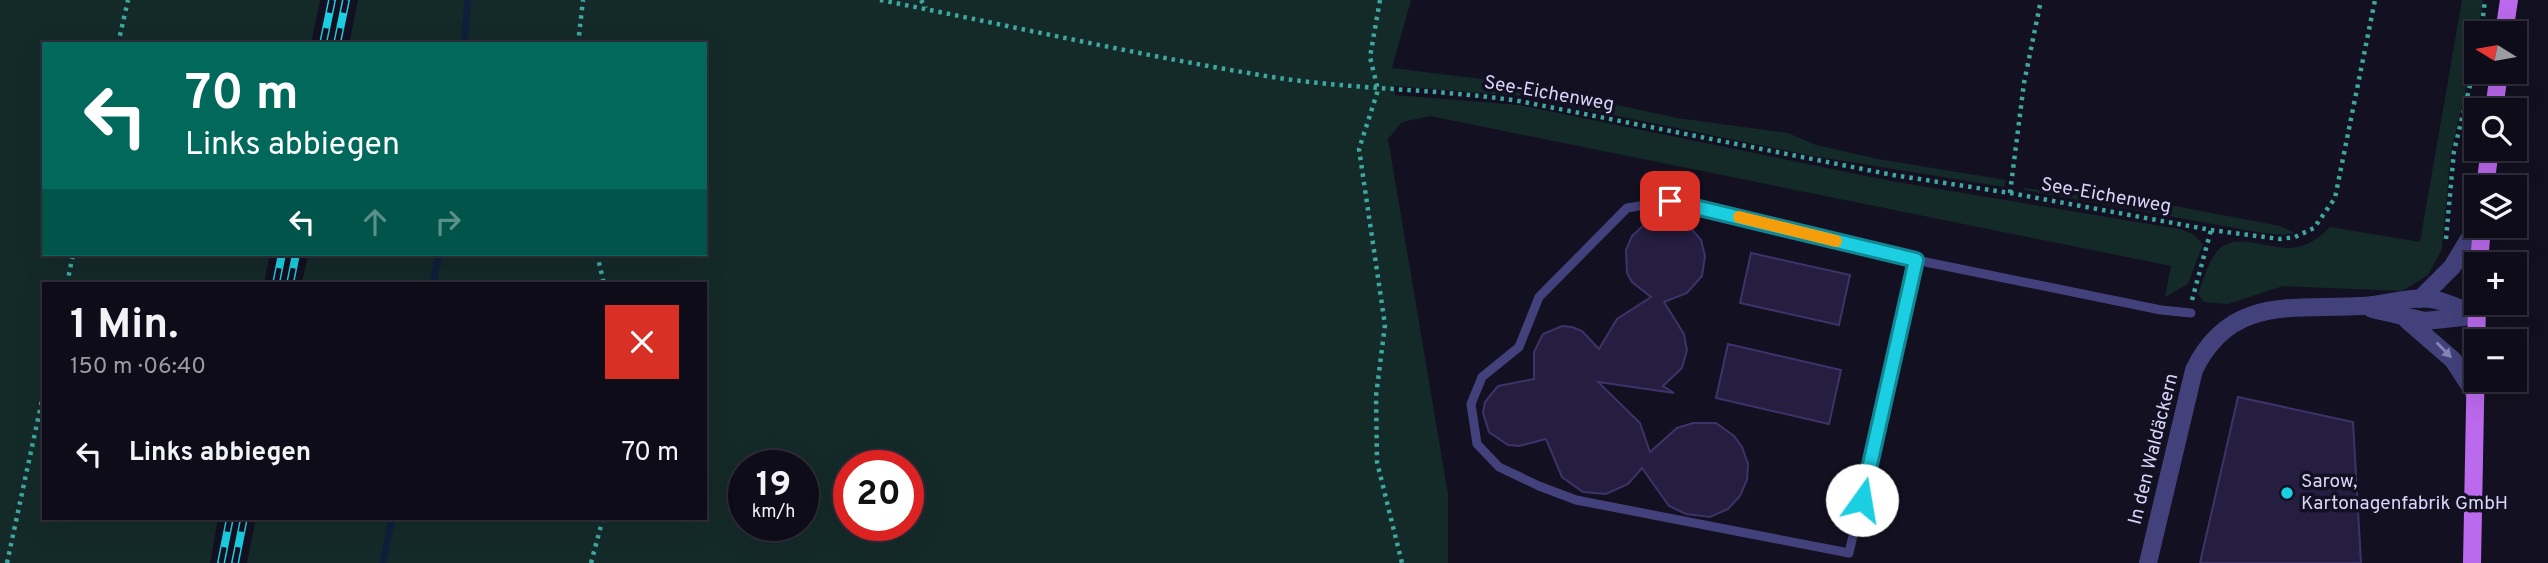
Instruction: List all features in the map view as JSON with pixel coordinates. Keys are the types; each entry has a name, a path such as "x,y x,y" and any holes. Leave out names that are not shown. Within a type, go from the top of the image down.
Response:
{"main road":[{"path":"2506,21 2509,0"},
{"path":"2472,563 2474,392"}],"street":[{"path":"2420,299 2452,267 2472,238"},
{"name":"In den Waldäckern","path":"2148,563 2189,387 2199,361 2214,340 2228,327 2261,310 2362,306 2420,299 2464,306"},
{"name":"In den Waldäckern","path":"2362,306 2425,321 2464,312"},
{"path":"2404,318 2453,359 2464,376"}],"lane":[{"path":"1916,260 1849,553 1576,499 1499,467 1478,444 1471,404 1482,377 1519,347 1539,297 1627,208 1670,201 1916,260 2161,310 2191,313"}],"path":[{"path":"118,42 128,0"},
{"path":"578,42 583,0"},
{"name":"See-Eichenweg","path":"880,0 1262,75 1378,90 1484,96 1519,101 1893,175 2010,193 2211,230 2280,239 2306,233 2322,220 2335,198 2375,0"},
{"path":"920,0 926,9"},
{"path":"1380,0 1370,57 1378,90 1359,149 1385,325 1376,396 1377,462 1402,563"},
{"path":"2010,193 2024,83 2041,0"},
{"path":"2482,21 2485,0"},
{"path":"2445,250 2454,152 2470,84"},
{"path":"2191,313 2196,278 2211,230"},
{"path":"67,282 73,256"},
{"path":"597,256 604,282"},
{"path":"7,563 42,400"},
{"path":"591,563 602,520"}],"green space":[{"path":"0,0 320,0 311,42 42,42 42,256 270,256 264,282 42,282 42,520 218,520 210,563 0,563"},
{"path":"358,0 1411,0 1392,68 1522,84 1677,118 1788,133 1816,145 1878,159 2006,180 2004,187 1813,156 1520,96 1394,86 1395,95 1519,105 1891,181 2179,229 2193,234 2203,244 2188,284 2165,297 2171,266 1430,116 1402,122 1388,139 1448,494 1448,563 247,563 256,520 707,520 707,282 302,282 308,256 707,256 707,42 349,42"},
{"path":"2462,0 2483,0 2480,21 2464,21 2464,84 2467,84 2451,151 2442,249 2428,275 2402,291 2283,286 2228,304 2204,302 2198,294 2215,254 2232,242 2298,247 2316,239 2330,227 2420,242"},
{"path":"2024,188 2170,205 2280,226 2295,233 2281,235 2257,232"}],"building":[{"path":"1666,219 1691,228 1701,240 1705,256 1702,276 1687,293 1664,302 1684,334 1687,350 1682,368 1663,386 1674,393 1598,382 1640,423 1650,452 1677,428 1693,423 1716,423 1734,436 1742,447 1748,464 1747,480 1740,496 1728,509 1710,517 1686,514 1669,506 1642,468 1628,484 1606,494 1583,492 1562,477 1546,439 1519,446 1508,445 1489,432 1483,413 1485,402 1498,386 1534,379 1534,352 1543,334 1562,326 1572,327 1582,331 1599,349 1617,319 1651,297 1632,282 1627,273 1626,250 1632,236 1645,224"},
{"path":"1751,253 1850,275 1839,325 1740,303"},
{"path":"1728,344 1841,370 1829,424 1716,398"},
{"name":"Sarow, Kartonagenfabrik GmbH","path":"2238,397 2353,422 2361,563 2200,563"}],"waterway":[{"path":"464,42 468,0"},
{"path":"433,282 439,256"},
{"path":"383,563 392,520"}],"railway":[{"path":"323,42 332,0"},
{"path":"337,42 346,0"},
{"path":"276,282 282,256"},
{"path":"290,282 296,256"},
{"path":"221,563 230,520"},
{"path":"235,563 244,520"}],"slow traffic":[{"path":"1739,217 1836,241"}],"place":[{"name":"Sarow, Kartonagenfabrik GmbH","path":"2287,493"}],"route":[{"path":"1670,201 1916,260 1862,500"}]}
